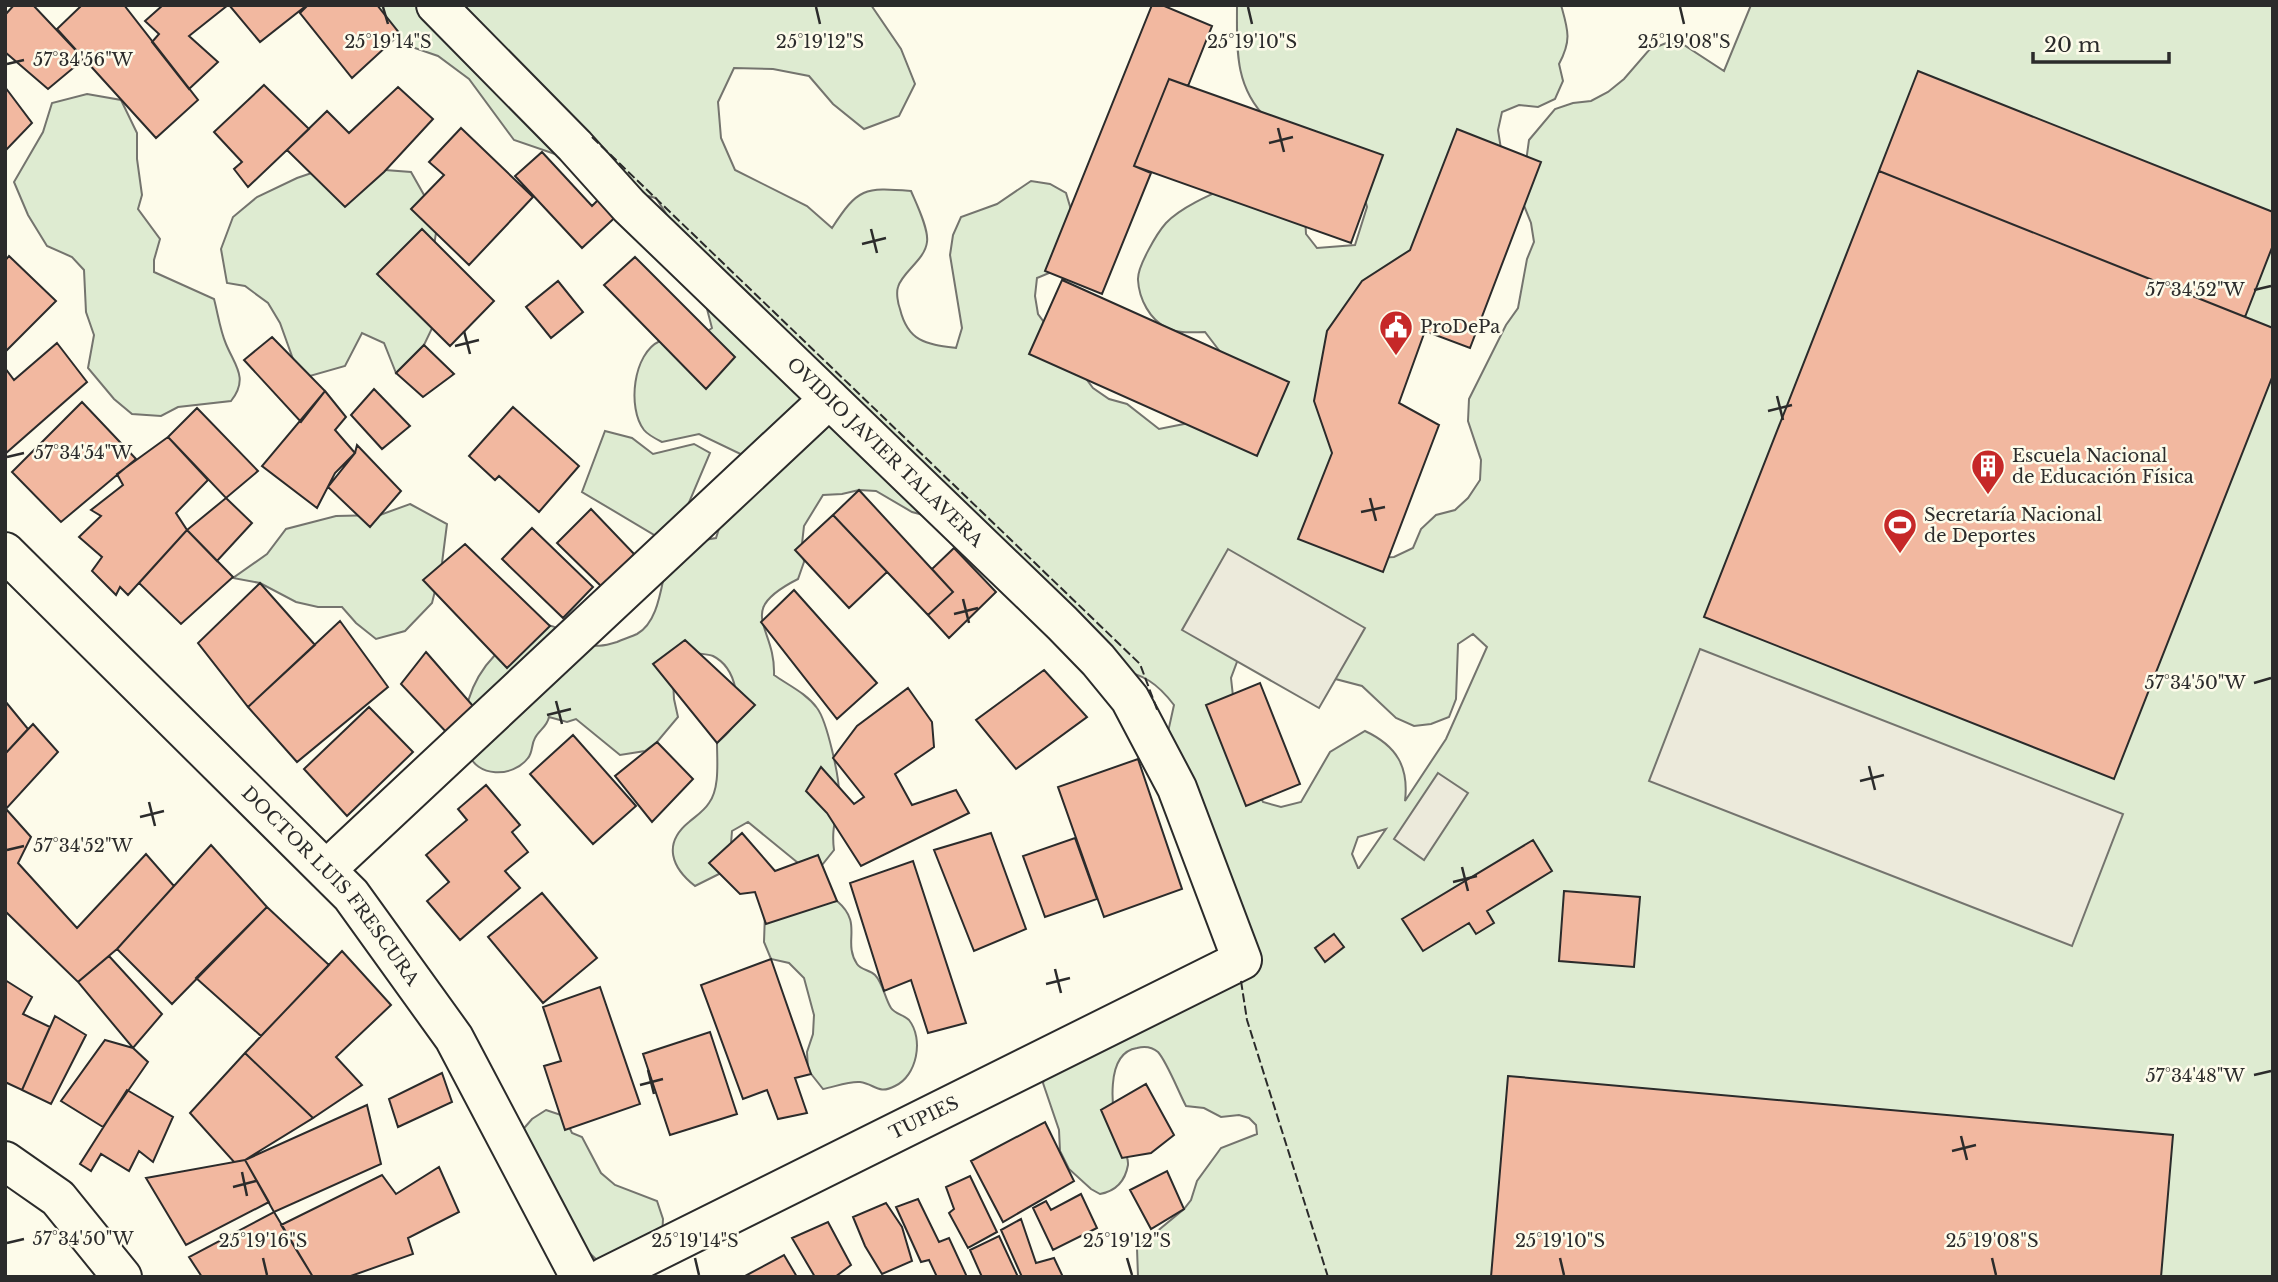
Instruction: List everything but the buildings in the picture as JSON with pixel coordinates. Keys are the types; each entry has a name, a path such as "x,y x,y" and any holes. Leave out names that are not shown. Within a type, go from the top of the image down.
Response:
{"street":[{"name":"OVIDIO JAVIER TALAVERA","path":"436,5 575,146 629,206 1098,660 1130,699 1177,788 1242,960"},
{"path":"327,869 829,399"},
{"name":"DOCTOR LUIS FRESCURA","path":"5,552 351,895 454,1038 580,1277"},
{"name":"TUPIES","path":"605,1277 1242,960"},
{"path":"5,1161 58,1198 122,1277"}],"green space":[{"name":"Secretaría Nacional de Deportes","path":"363,5 871,5 901,49 915,84 899,116 864,129 833,104 809,76 773,69 734,68 718,102 721,138 735,170 807,206 832,228 849,205 864,193 882,189 911,191 924,223 927,242 922,255 900,281 897,292 899,307 903,320 913,335 927,343 956,348 962,328 950,255 953,235 961,217 997,204 1031,181 1050,184 1066,193 1075,223 1054,271 1037,278 1035,296 1038,314 1093,388 1109,399 1127,404 1159,429 1199,421 1228,362 1205,332 1181,332 1167,328 1155,320 1143,301 1138,280 1141,267 1148,250 1166,223 1193,204 1246,179 1304,197 1306,234 1317,248 1355,245 1367,207 1362,187 1267,119 1256,106 1248,93 1240,66 1237,5 1561,5 1567,28 1567,41 1559,64 1563,81 1555,99 1538,107 1519,105 1502,112 1498,130 1501,149 1381,292 1376,558 1394,557 1413,548 1421,529 1436,515 1455,510 1468,498 1480,480 1481,460 1468,421 1469,399 1506,325 1518,308 1527,259 1534,242 1531,223 1521,198 1529,140 1555,109 1591,101 1608,92 1624,79 1649,50 1666,43 1684,45 1724,71 1751,5 2273,5 2273,1277 1138,1277 1137,1248 1184,1209 1191,1200 1197,1181 1221,1148 1257,1134 1256,1125 1249,1118 1239,1115 1221,1117 1204,1108 1186,1106 1158,1052 1143,1047 1126,1052 1115,1071 1113,1098 1118,1134 1127,1158 1127,1171 1119,1185 1100,1194 1069,1169 1060,1151 1059,1130 1043,1083 1049,1067 1226,976 1166,741 1174,705 1149,681 1116,670 931,517 912,512 876,491 859,490 823,495 804,526 804,562 798,579 778,591 767,601 762,611 762,621 773,658 774,675 817,708 832,750 839,796 834,850 822,865 803,867 748,822 732,831 729,869 695,886 676,864 673,856 675,839 713,797 717,774 717,743 731,729 737,708 735,688 728,669 711,655 696,653 673,680 678,717 657,742 645,751 620,755 576,719 567,722 549,717 535,738 530,756 521,765 505,772 495,772 487,771 472,761 465,739 465,713 479,676 495,655 521,633 533,626 544,624 595,646 617,642 637,634 655,612 667,563 698,541 716,538 728,500 751,459 699,434 662,442 646,432 639,420 634,395 636,382 644,357 651,347 672,338 695,338 712,328 701,286 677,231 656,198 612,188 584,164 514,140 469,79 438,56 403,44","holes":["1473,634 1487,647 1446,739 1405,801 1405,778 1399,759 1385,743 1365,731 1330,752 1301,802 1281,807 1263,802 1255,786 1233,696 1231,678 1240,654 1362,686 1396,718 1414,726 1431,724 1449,717 1456,699 1458,644","1386,829 1359,868 1358,868 1352,854 1358,837"]},
{"path":"87,94 121,100 137,133 142,195 138,209 160,239 154,260 154,272 214,299 224,339 239,372 239,385 231,401 178,407 161,416 132,414 114,399 88,368 94,335 86,312 84,270 72,257 47,246 28,215 14,182 43,132 52,103"},
{"path":"332,166 411,172 424,195 436,233 431,264 436,320 424,345 396,373 384,343 362,333 345,366 310,376 293,359 280,323 268,303 245,286 227,283 221,249 233,217 257,197 297,178"},
{"path":"605,431 632,438 653,454 694,444 710,453 682,519 656,536 582,492"},
{"path":"410,504 447,524 442,563 432,603 405,631 376,639 342,607 318,607 296,602 260,583 233,578 267,554 286,529 336,516 380,515"},
{"path":"837,901 849,917 851,948 857,964 878,978 891,1008 909,1020 914,1028 917,1047 913,1066 903,1081 889,1088 880,1089 856,1082 823,1089 808,1070 807,1052 813,1034 814,1015 804,978 789,963 771,959 764,942 765,913"},
{"path":"546,1110 564,1116 572,1133 582,1137 601,1173 615,1185 657,1201 663,1219 661,1258 603,1266 577,1241 519,1134 532,1119"}],"shaded area":[{"path":"1228,549 1365,628 1319,708 1182,630"},
{"path":"1700,649 2123,814 2072,946 1649,781"},
{"path":"1438,773 1468,793 1424,860 1394,839"}],"fence":[{"path":"592,137 1140,664 1158,712"},
{"path":"1241,981 1247,1020 1328,1277"}],"place":[{"name":"ProDePa","path":"1396,357"},
{"name":"Escuela Nacional de Educación Física","path":"1988,496"},
{"name":"Secretaría Nacional de Deportes","path":"1900,555"}]}
